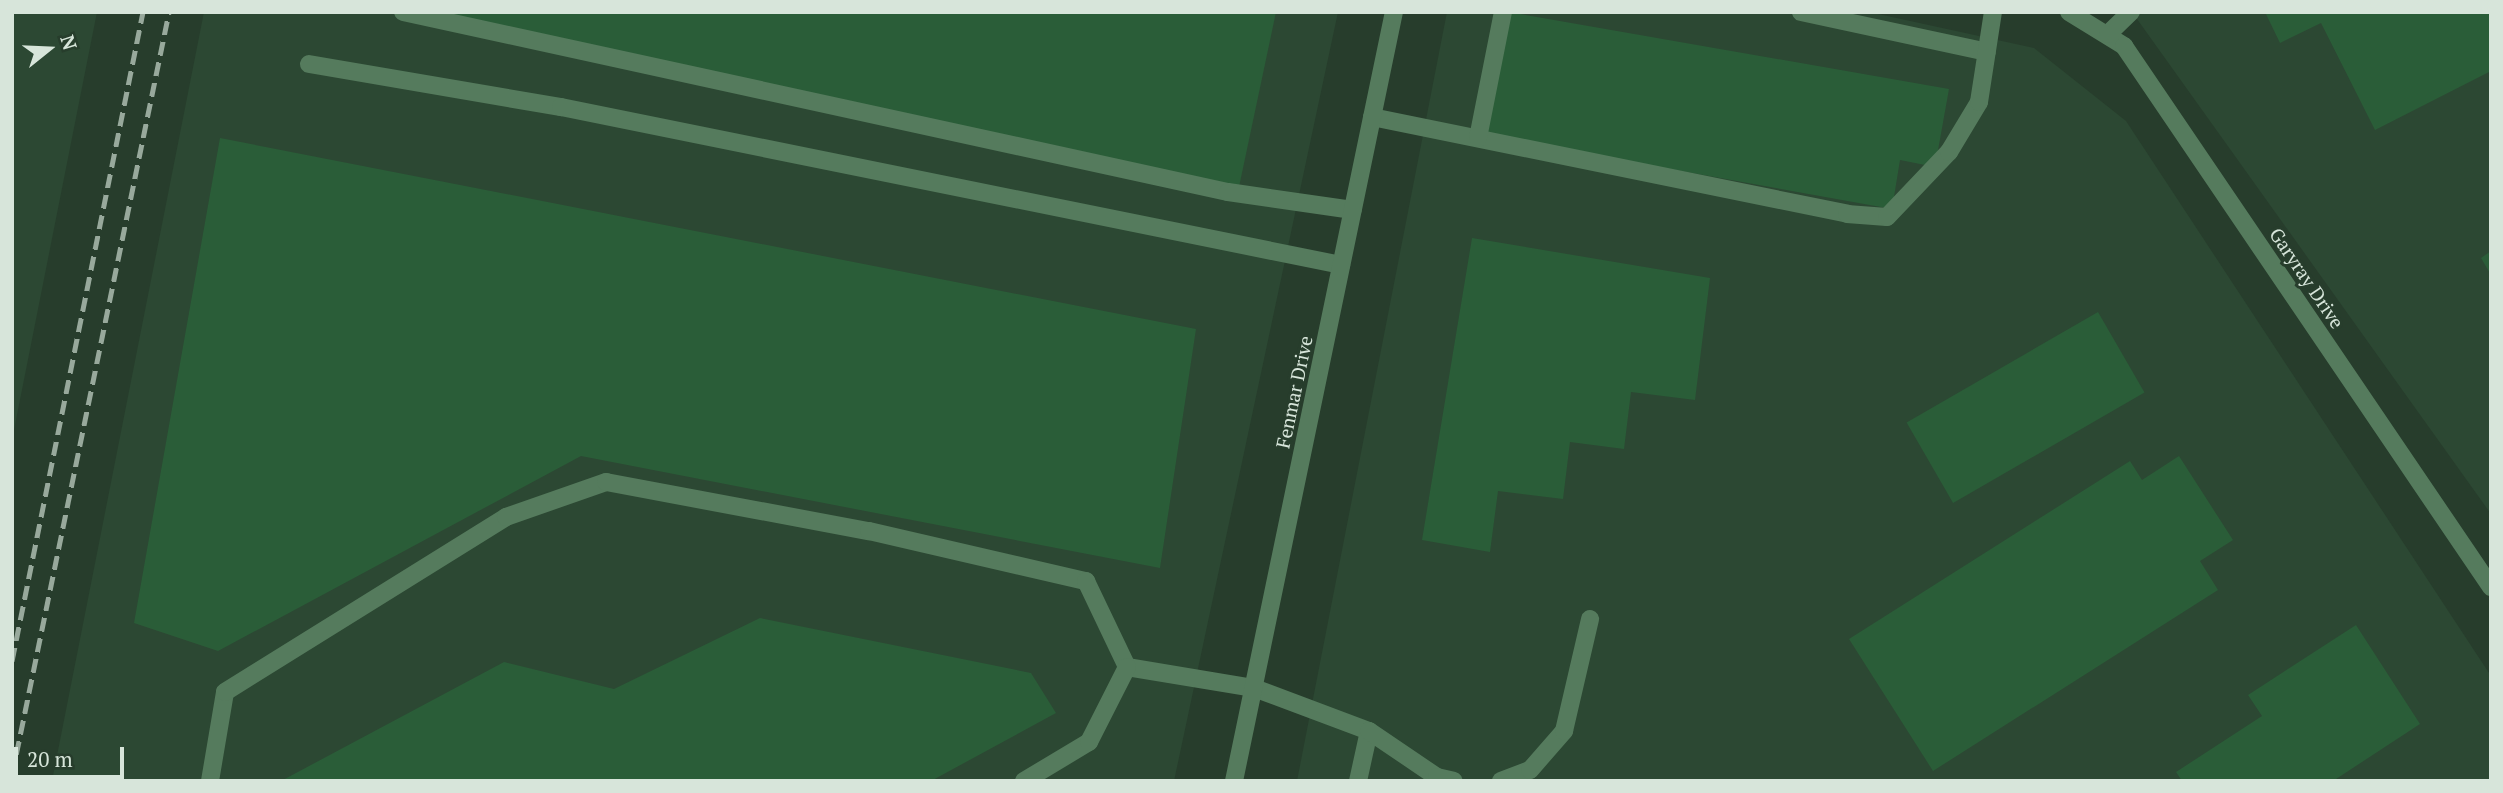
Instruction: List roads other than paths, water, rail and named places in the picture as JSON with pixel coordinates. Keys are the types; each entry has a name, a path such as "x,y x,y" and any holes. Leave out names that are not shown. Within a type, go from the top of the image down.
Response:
{"street":[{"path":"403,12 1228,192 1353,210"},
{"name":"Fenmar Drive","path":"1234,781 1394,12"},
{"path":"1478,138 1503,12"},
{"path":"1801,12 1987,52"},
{"path":"1372,117 1847,214 1887,217 1950,152 1979,102 1993,12"},
{"name":"Garyray Drive","path":"2069,12 2124,46 2485,565 2491,587"},
{"path":"2108,34 2132,12"},
{"path":"309,64 561,107 1341,265"},
{"path":"210,781 225,692 506,517 606,482 869,531 1086,581 1127,667"},
{"path":"1501,781 1534,775 1564,730 1590,619"},
{"path":"1127,667 1254,688 1369,730 1437,777 1454,781"},
{"path":"1024,781 1089,742 1127,667"},
{"path":"1359,781 1369,730"}],"railway":[{"path":"12,661 143,12"},
{"path":"12,775 169,12"}]}
